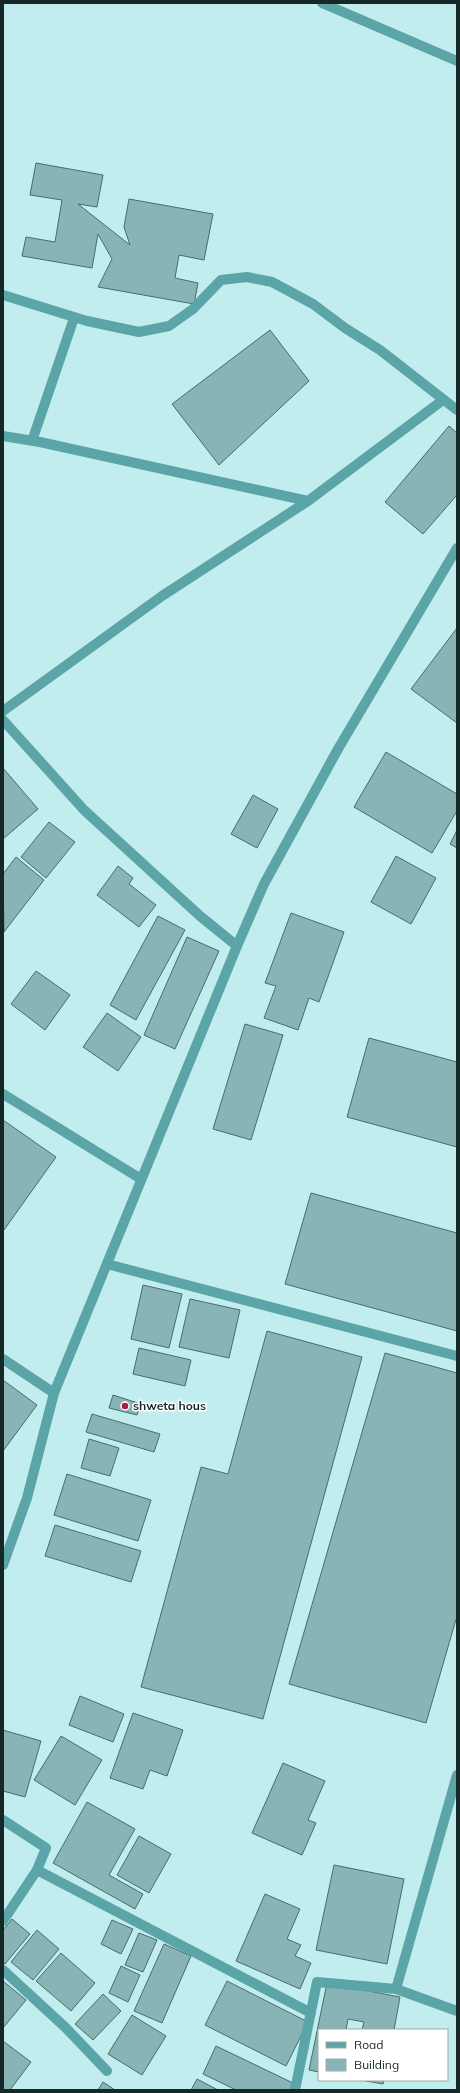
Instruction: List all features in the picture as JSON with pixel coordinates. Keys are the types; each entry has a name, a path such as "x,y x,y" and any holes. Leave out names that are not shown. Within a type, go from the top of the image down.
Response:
{"street":[{"path":"322,3 457,62"},
{"path":"3,295 74,318 139,332 169,326 193,309 221,280 247,276 272,282 313,304 345,328 386,355 457,410"},
{"path":"32,441 74,318"},
{"path":"3,711 162,596 308,501 443,400"},
{"path":"3,436 308,501"},
{"path":"3,1565 27,1498 54,1393 237,946 264,884 338,749 457,548"},
{"path":"3,720 84,810 200,916 237,946"},
{"path":"3,1094 141,1179"},
{"path":"107,1264 457,1356"},
{"path":"3,1359 54,1393"},
{"path":"396,1989 457,1775"},
{"path":"3,1820 46,1848 37,1870 3,1921"},
{"path":"37,1870 311,2012"},
{"path":"3,1970 66,2028 107,2071"},
{"path":"295,2090 317,1982 396,1989 457,2011"}],"building":[{"path":"36,163 103,175 97,207 78,204 130,245 124,227 129,199 213,214 204,260 179,255 175,278 198,283 194,304 98,287 112,259 98,234 92,268 22,256 26,237 55,242 62,200 30,195"},
{"path":"270,330 309,381 219,465 172,404"},
{"path":"449,426 457,433 457,495 423,534 385,502"},
{"path":"457,628 457,723 411,689"},
{"path":"386,752 457,794 457,811 432,853 354,807"},
{"path":"3,768 38,809 3,839"},
{"path":"253,795 278,809 257,848 231,834"},
{"path":"49,822 75,842 46,878 21,857"},
{"path":"457,830 457,848 450,844"},
{"path":"396,856 436,878 411,924 371,902"},
{"path":"16,857 44,880 4,932 3,874"},
{"path":"118,866 133,878 129,884 156,905 139,927 97,895"},
{"path":"291,913 344,932 319,1002 309,998 298,1030 264,1018 276,986 265,983"},
{"path":"158,916 185,930 136,1020 110,1005"},
{"path":"187,937 219,951 175,1049 144,1035"},
{"path":"36,971 70,995 45,1030 11,1004"},
{"path":"107,1013 141,1037 118,1071 83,1047"},
{"path":"245,1024 283,1035 251,1140 213,1129"},
{"path":"369,1038 457,1062 457,1147 347,1117"},
{"path":"3,1120 56,1157 4,1230 3,1230"},
{"path":"311,1193 457,1233 457,1331 285,1284"},
{"path":"143,1285 182,1294 169,1348 131,1339"},
{"path":"190,1299 240,1310 229,1358 179,1347"},
{"path":"267,1331 362,1357 263,1719 141,1687 201,1467 228,1474"},
{"path":"139,1348 191,1360 185,1386 133,1374"},
{"path":"385,1353 457,1373 457,1616 426,1723 289,1684"},
{"path":"3,1380 37,1405 3,1451"},
{"name":"shweta hous","path":"113,1395 141,1404 137,1415 109,1408"},
{"path":"92,1414 160,1434 154,1452 86,1432"},
{"path":"89,1439 119,1448 110,1476 81,1468"},
{"path":"67,1474 151,1500 138,1541 54,1515"},
{"path":"55,1525 141,1551 131,1582 45,1556"},
{"path":"80,1696 124,1714 113,1742 69,1725"},
{"path":"133,1713 183,1730 167,1776 150,1770 143,1789 110,1778"},
{"path":"3,1730 41,1741 25,1797 3,1791"},
{"path":"61,1736 102,1760 75,1805 34,1780"},
{"path":"283,1763 325,1781 308,1820 316,1823 302,1855 252,1833"},
{"path":"87,1802 135,1829 109,1875 143,1894 135,1909 53,1863"},
{"path":"139,1836 171,1854 149,1893 117,1875"},
{"path":"334,1865 404,1879 387,1964 316,1950"},
{"path":"265,1894 300,1909 287,1939 301,1945 295,1956 311,1963 300,1989 236,1961"},
{"path":"12,1919 30,1934 5,1964 3,1962 3,1930"},
{"path":"112,1920 133,1929 121,1954 101,1944"},
{"path":"37,1930 59,1949 33,1980 11,1962"},
{"path":"139,1933 157,1940 143,1972 125,1965"},
{"path":"164,1944 191,1956 162,2023 134,2011"},
{"path":"61,1953 95,1983 71,2011 36,1981"},
{"path":"121,1966 140,1975 128,2002 109,1993"},
{"path":"3,1981 26,2000 3,2028"},
{"path":"227,1981 308,2022 286,2066 205,2025"},
{"path":"327,1983 400,1997 394,2029 362,2029 364,2022 348,2019 346,2029 318,2029 318,2072 309,2070"},
{"path":"103,1994 121,2011 93,2040 75,2024"},
{"path":"132,2015 166,2036 142,2075 108,2054"},
{"path":"3,2041 31,2062 10,2090 3,2090"},
{"path":"216,2046 293,2083 290,2090 236,2090 203,2074"},
{"path":"197,2079 218,2090 191,2090"},
{"path":"366,2081 384,2081 383,2084"},
{"path":"103,2082 115,2090 98,2090"}],"place":[{"name":"shweta hous","path":"125,1406"}]}
